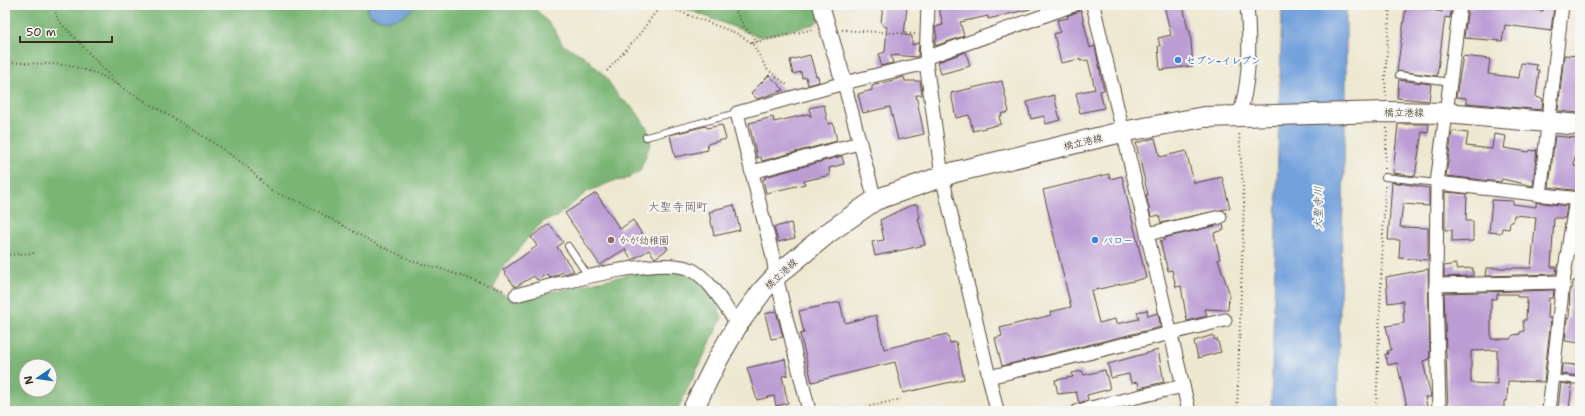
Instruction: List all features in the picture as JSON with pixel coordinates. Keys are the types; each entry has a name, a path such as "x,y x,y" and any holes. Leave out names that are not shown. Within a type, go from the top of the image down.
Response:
{"main road":[{"name":"橋立港線","path":"692,411 718,359 738,324 763,290 776,276 828,233 874,200 942,176 1122,132 1182,120 1243,115 1386,112 1446,113 1580,125"}],"street":[{"path":"821,5 844,83 874,200"},
{"path":"928,5 927,60 942,176 997,411"},
{"path":"809,411 737,113 927,60 1074,5"},
{"path":"1093,5 1189,411"},
{"path":"1243,115 1247,74 1247,5"},
{"path":"1439,411 1436,285 1437,183 1460,5"},
{"path":"1540,195 1562,5"},
{"path":"752,172 859,143"},
{"path":"1437,183 1578,199 1563,282 1549,411"},
{"path":"1147,234 1220,217"},
{"path":"516,295 589,277 650,266 669,265 692,270 707,280 727,311 738,324"},
{"path":"1436,285 1563,282"},
{"path":"989,377 1225,320"},
{"path":"1078,411 1183,386"}],"lane":[{"path":"1399,75 1450,82"},
{"path":"646,137 737,113"},
{"path":"1385,177 1437,183"},
{"path":"568,246 589,277"},
{"path":"1553,378 1580,381"}],"path":[{"path":"53,5 58,20 120,86"},
{"path":"607,71 638,36 662,5 736,33 752,43 767,69 801,96"},
{"path":"732,5 744,26 758,42"},
{"path":"1376,411 1385,177 1385,79 1390,5"},
{"path":"752,43 828,28 927,34"},
{"path":"5,62 68,65 99,74 208,139 245,166 271,191 302,203 376,244 415,262 438,268 516,295"},
{"path":"1237,411 1244,202 1243,115"},
{"path":"5,255 34,253"},
{"path":"850,411 901,399"}],"green space":[{"path":"5,5 368,5 368,13 374,17 380,19 391,19 414,7 413,5 532,5 554,29 563,45 584,56 605,76 618,96 635,110 647,128 651,142 640,171 624,180 613,181 587,192 556,217 544,221 530,235 500,272 493,289 515,300 641,272 665,270 695,275 716,302 722,318 677,411 5,411"},
{"path":"676,5 829,5 815,24 760,37"}],"water":[{"path":"368,5 413,5 414,7 398,18 379,19 368,13"},
{"name":"大聖寺川","path":"1282,5 1346,5 1346,95 1337,411 1271,411"}],"building":[{"path":"883,5 907,7 904,35 912,36 912,45 919,43 918,57 891,55 893,63 881,66 879,54 885,52 887,27 883,26 881,23"},
{"path":"942,5 1029,5 1030,9 988,19 988,16 960,22 964,36 935,46 935,39 937,39 935,27 943,25 939,8 942,7"},
{"path":"1164,5 1183,5 1188,30 1190,30 1193,66 1160,70 1158,46 1160,46 1158,38 1171,35"},
{"path":"1406,5 1420,5 1419,8 1442,12 1443,5 1452,5 1450,18 1445,17 1437,76 1397,71"},
{"path":"1473,5 1509,5 1543,11 1544,6 1554,7 1551,31 1505,25 1502,41 1464,38 1468,7 1472,8"},
{"path":"1081,10 1090,48 1095,46 1104,90 1100,91 1104,108 1080,113 1076,93 1095,89 1088,60 1080,61 1080,59 1061,63 1054,34 1060,32 1057,20 1068,18 1067,16"},
{"path":"966,52 970,66 941,74 938,62"},
{"path":"810,55 819,82 808,85 806,77 802,78 801,72 793,74 790,60"},
{"path":"1564,55 1580,56 1580,113 1558,111"},
{"path":"1463,56 1490,59 1488,74 1519,78 1521,63 1537,65 1536,70 1539,70 1536,97 1543,99 1542,110 1466,103 1466,98 1456,97"},
{"path":"769,75 784,90 757,99 751,93"},
{"path":"904,77 905,81 920,81 922,95 916,95 924,134 898,140 890,107 863,113 858,94 872,90 872,86"},
{"path":"1399,80 1431,84 1429,101 1397,98"},
{"path":"1002,81 1009,112 999,116 1001,124 973,131 969,115 956,118 951,93"},
{"path":"1054,95 1060,120 1046,124 1044,116 1031,119 1027,102"},
{"path":"824,105 828,124 833,123 837,141 762,161 761,157 757,158 749,123 773,117 774,122 808,114 811,117 809,108"},
{"path":"1398,124 1429,124 1428,133 1422,132 1415,176 1393,173"},
{"path":"722,125 726,139 707,144 708,150 675,157 670,135 706,126 707,128"},
{"path":"1453,131 1468,133 1466,146 1492,149 1494,134 1506,136 1504,148 1529,152 1530,150 1536,151 1537,149 1533,186 1502,179 1501,182 1446,176"},
{"path":"1555,136 1577,138 1574,166 1580,167 1580,191 1549,187"},
{"path":"1155,138 1160,157 1186,151 1194,183 1222,177 1230,208 1161,223 1159,215 1151,217 1146,195 1148,195 1136,143"},
{"path":"842,156 844,164 829,168 830,175 804,181 805,184 766,193 763,179 766,178 765,177"},
{"path":"1109,174 1110,179 1122,176 1146,278 1091,291 1099,323 1115,319 1116,324 1139,319 1137,312 1147,310 1148,316 1158,313 1161,327 1002,366 995,338 1002,336 1000,328 1051,315 1050,312 1071,307 1043,190"},
{"path":"1392,182 1429,188 1429,206 1403,204 1400,227 1428,228 1428,260 1399,258 1400,240 1388,240"},
{"path":"1445,192 1467,194 1466,221 1473,221 1473,241 1452,242 1452,230 1445,230"},
{"path":"596,193 620,229 633,220 647,242 659,235 668,249 655,258 649,250 632,260 625,249 600,265 565,213"},
{"path":"1492,200 1513,201 1513,204 1536,207 1536,202 1567,206 1565,218 1554,218 1551,267 1557,267 1556,274 1485,276 1486,268 1531,268 1536,217 1514,215 1513,222 1510,222 1509,229 1502,228 1501,233 1489,232"},
{"path":"917,204 920,218 918,218 925,245 875,256 872,242 884,240 880,220 909,206"},
{"path":"734,205 740,230 714,236 709,212"},
{"path":"791,223 795,238 778,242 774,227"},
{"path":"549,224 563,242 557,247 574,271 564,274 563,272 550,278 547,274 537,280 534,276 515,287 503,270 537,246 531,237"},
{"path":"1223,224 1224,230 1214,233 1220,259 1218,259 1229,292 1228,310 1205,309 1207,316 1187,321 1181,286 1176,287 1172,270 1168,271 1160,241 1165,240 1164,238"},
{"path":"1456,264 1456,269 1473,268 1473,276 1444,277 1444,266"},
{"path":"1428,269 1430,359 1423,361 1431,397 1425,397 1428,411 1408,411 1397,363 1388,365 1385,354 1388,354 1387,351 1391,350 1386,326 1404,323 1403,301 1388,303 1386,277"},
{"path":"1573,281 1580,281 1580,343 1565,341 1567,318 1569,319 1570,289 1572,289"},
{"path":"1554,290 1553,298 1549,298 1548,318 1551,318 1544,382 1508,381 1507,401 1504,401 1504,411 1448,411 1444,293","holes":["1497,294 1517,294 1517,297 1527,297 1526,320 1523,320 1524,331 1520,332 1520,334 1513,335 1510,339 1491,339 1491,299 1497,299","1497,350 1497,384 1471,383 1471,351"]},
{"path":"840,302 845,323 876,315 884,349 947,334 950,343 956,342 964,379 903,393 895,362 812,382 800,334 804,333 799,311"},
{"path":"776,311 783,337 771,339 765,314"},
{"path":"1213,335 1215,340 1217,339 1221,352 1198,358 1194,341"},
{"path":"1158,350 1164,382 1139,388 1138,382 1131,383 1129,374 1111,378 1108,364"},
{"path":"785,359 788,375 782,376 788,403 776,406 774,396 757,400 747,368"},
{"path":"1562,364 1580,365 1580,376 1561,374"},
{"path":"1105,370 1110,389 1087,395 1088,400 1079,403 1076,392 1058,394 1055,380 1073,377 1072,373 1082,371 1084,375"},
{"path":"1561,383 1572,385 1569,409 1558,408"}],"place":[{"name":"セブン-イレブン","path":"1178,60"},
{"name":"かが幼稚園","path":"611,240"},
{"name":"バロー","path":"1095,240"}],"district":[{"name":"大聖寺岡町","path":"678,207"}]}
